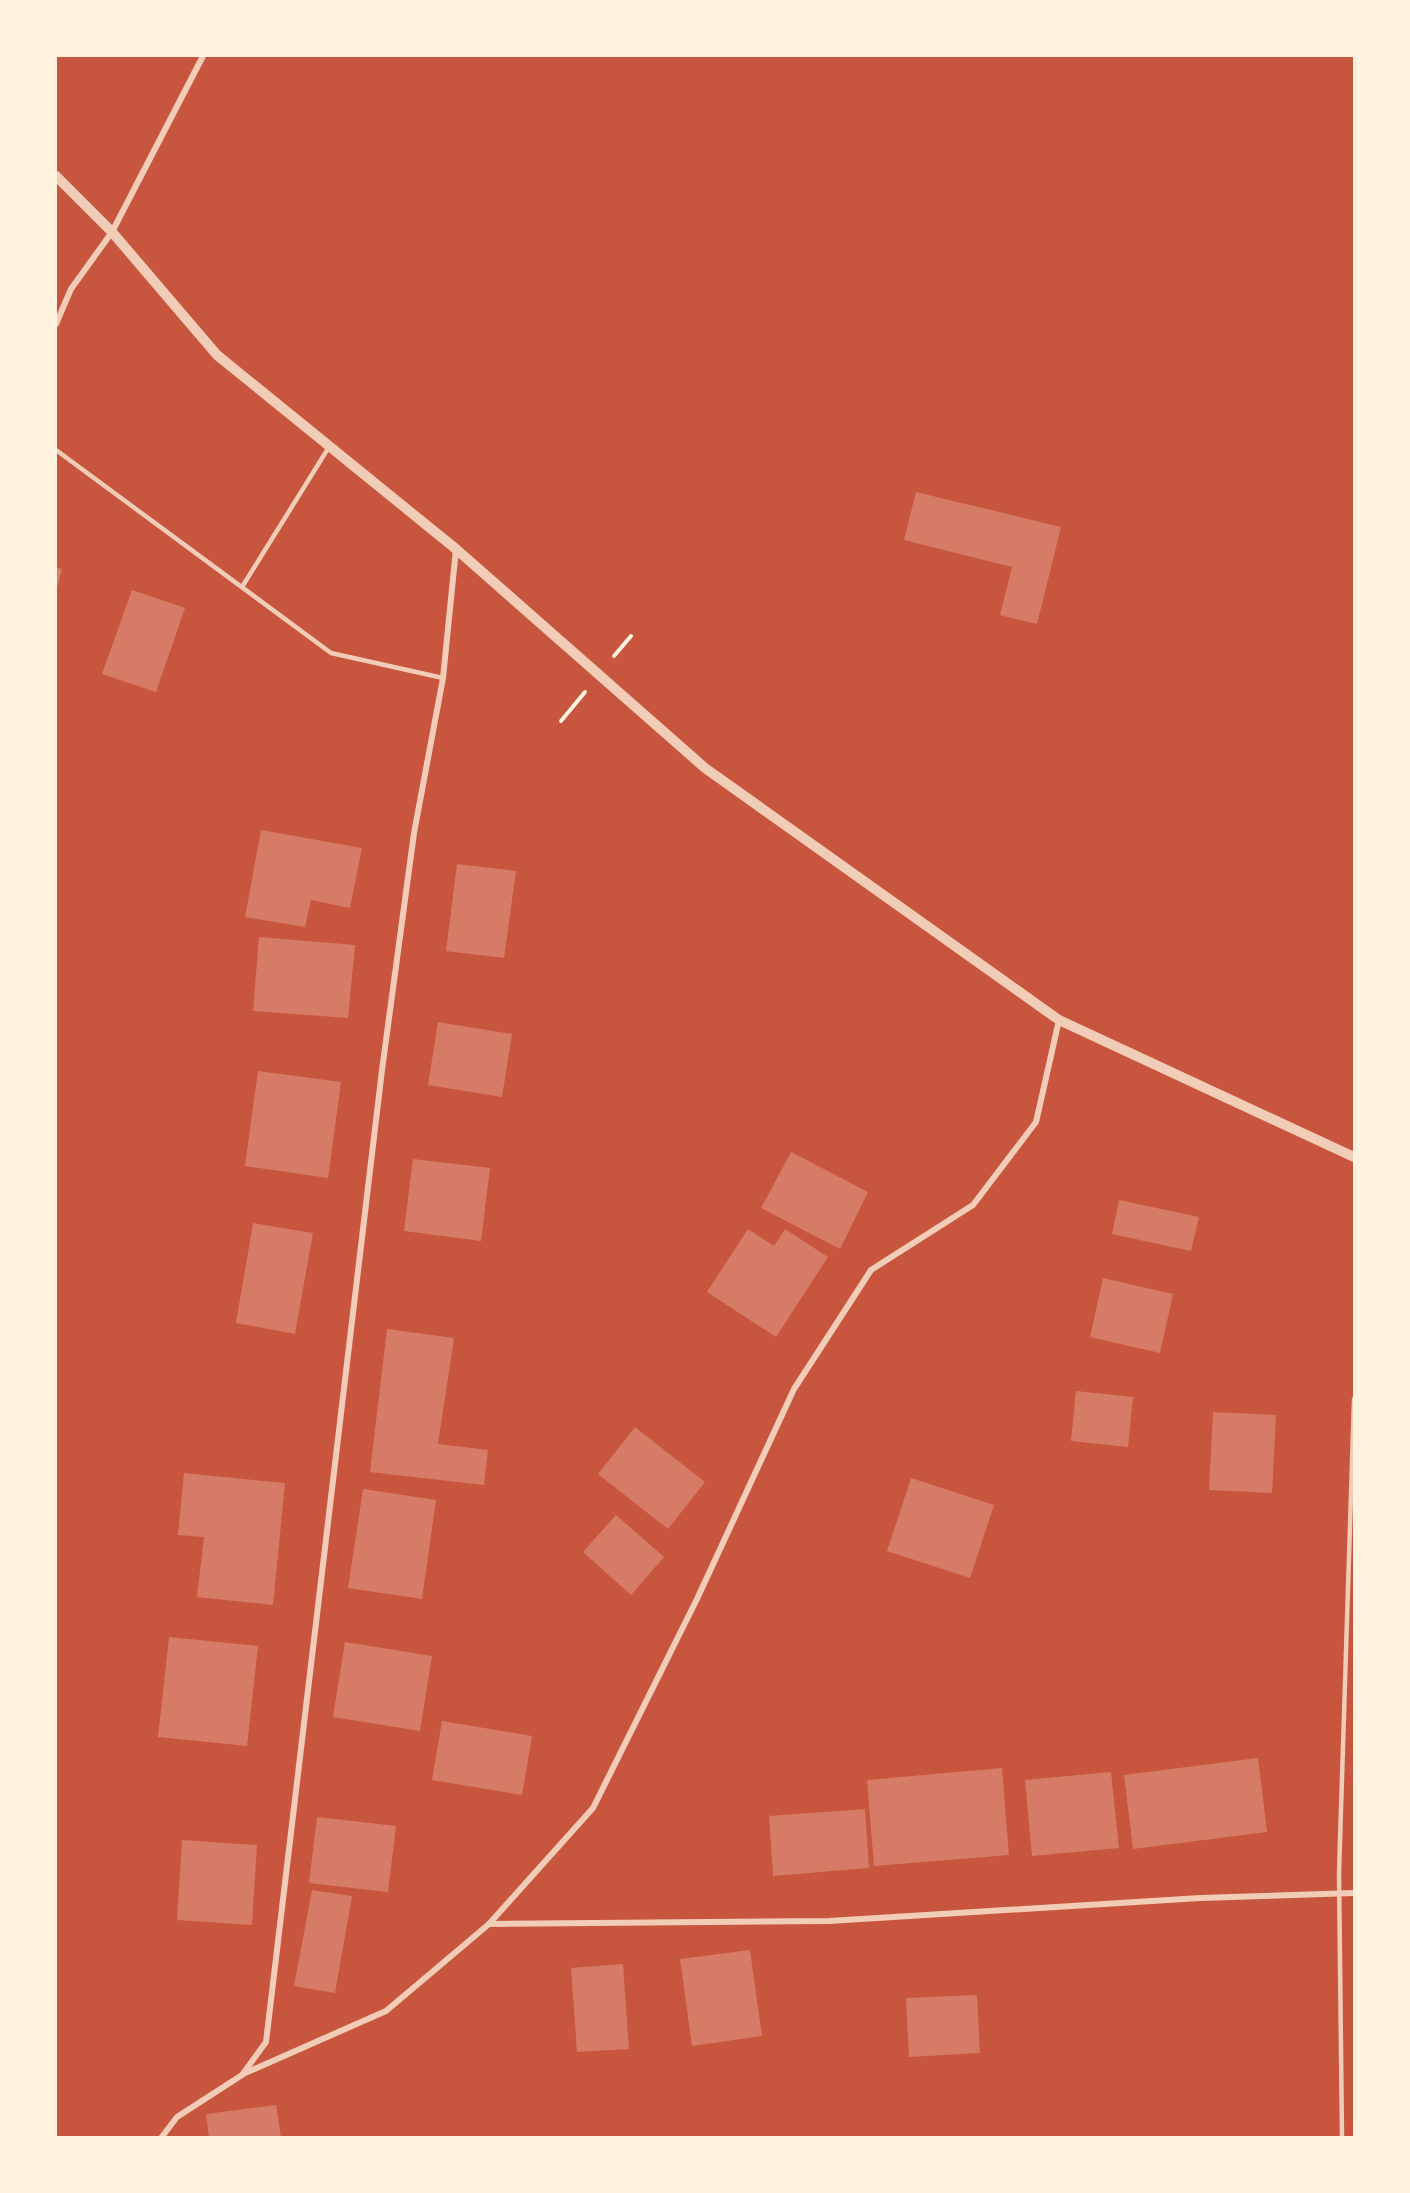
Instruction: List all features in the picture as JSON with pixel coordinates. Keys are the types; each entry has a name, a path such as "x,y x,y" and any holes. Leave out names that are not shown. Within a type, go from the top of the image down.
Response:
{"street":[{"path":"56,324 71,289 112,232 203,56"},
{"path":"56,176 112,232 217,355 456,549 705,768 1059,1020 1354,1157"},
{"path":"242,2075 266,2042 381,1070 414,833 443,678 456,549"},
{"path":"161,2138 177,2116 242,2075 386,2011 489,1924 593,1808 697,1599 794,1389 871,1270 973,1205 1036,1122 1059,1020"},
{"path":"489,1924 829,1921 1188,1899 1354,1893"}],"lane":[{"path":"242,587 330,446"},
{"path":"56,450 331,653 443,678"},
{"path":"1342,2138 1339,1894 1354,1400"}],"building":[{"path":"916,492 1061,527 1037,624 1000,615 1012,567 904,540"},
{"path":"56,567 62,569 56,592"},
{"path":"132,590 185,608 156,692 102,674"},
{"path":"261,830 362,848 350,908 311,900 305,927 245,917"},
{"path":"457,864 516,871 504,958 446,951"},
{"path":"259,937 355,945 348,1018 253,1011"},
{"path":"438,1022 512,1034 502,1097 428,1085"},
{"path":"258,1071 341,1082 328,1178 245,1166"},
{"path":"791,1152 868,1192 840,1249 761,1208"},
{"path":"413,1159 490,1168 481,1241 404,1231"},
{"path":"1119,1200 1199,1217 1191,1251 1112,1234"},
{"path":"253,1223 313,1233 295,1334 236,1323"},
{"path":"748,1229 774,1246 785,1229 828,1257 776,1337 707,1292"},
{"path":"1103,1278 1173,1294 1160,1353 1090,1337"},
{"path":"387,1329 454,1338 438,1444 488,1450 484,1485 370,1472"},
{"path":"1076,1391 1133,1397 1128,1447 1071,1441"},
{"path":"1213,1412 1276,1415 1272,1493 1209,1490"},
{"path":"635,1427 705,1482 668,1529 598,1474"},
{"path":"184,1473 285,1483 273,1605 197,1597 204,1537 178,1535"},
{"path":"911,1478 994,1505 970,1578 887,1551"},
{"path":"363,1489 436,1500 422,1599 348,1588"},
{"path":"616,1515 664,1557 631,1595 583,1552"},
{"path":"169,1637 258,1646 247,1746 158,1737"},
{"path":"345,1642 432,1656 420,1731 333,1717"},
{"path":"442,1721 532,1736 522,1795 432,1780"},
{"path":"1258,1758 1267,1832 1133,1849 1124,1775"},
{"path":"1002,1768 1009,1855 874,1866 867,1780"},
{"path":"1111,1772 1119,1848 1032,1856 1025,1780"},
{"path":"865,1809 869,1868 773,1876 769,1816"},
{"path":"317,1817 396,1826 388,1892 309,1883"},
{"path":"182,1840 257,1845 252,1925 177,1920"},
{"path":"312,1890 352,1896 335,1993 294,1986"},
{"path":"750,1950 762,2036 692,2046 680,1959"},
{"path":"623,1964 629,2049 577,2052 571,1968"},
{"path":"977,1995 980,2053 909,2057 906,1998"},
{"path":"276,2105 281,2138 209,2138 206,2114"}]}
